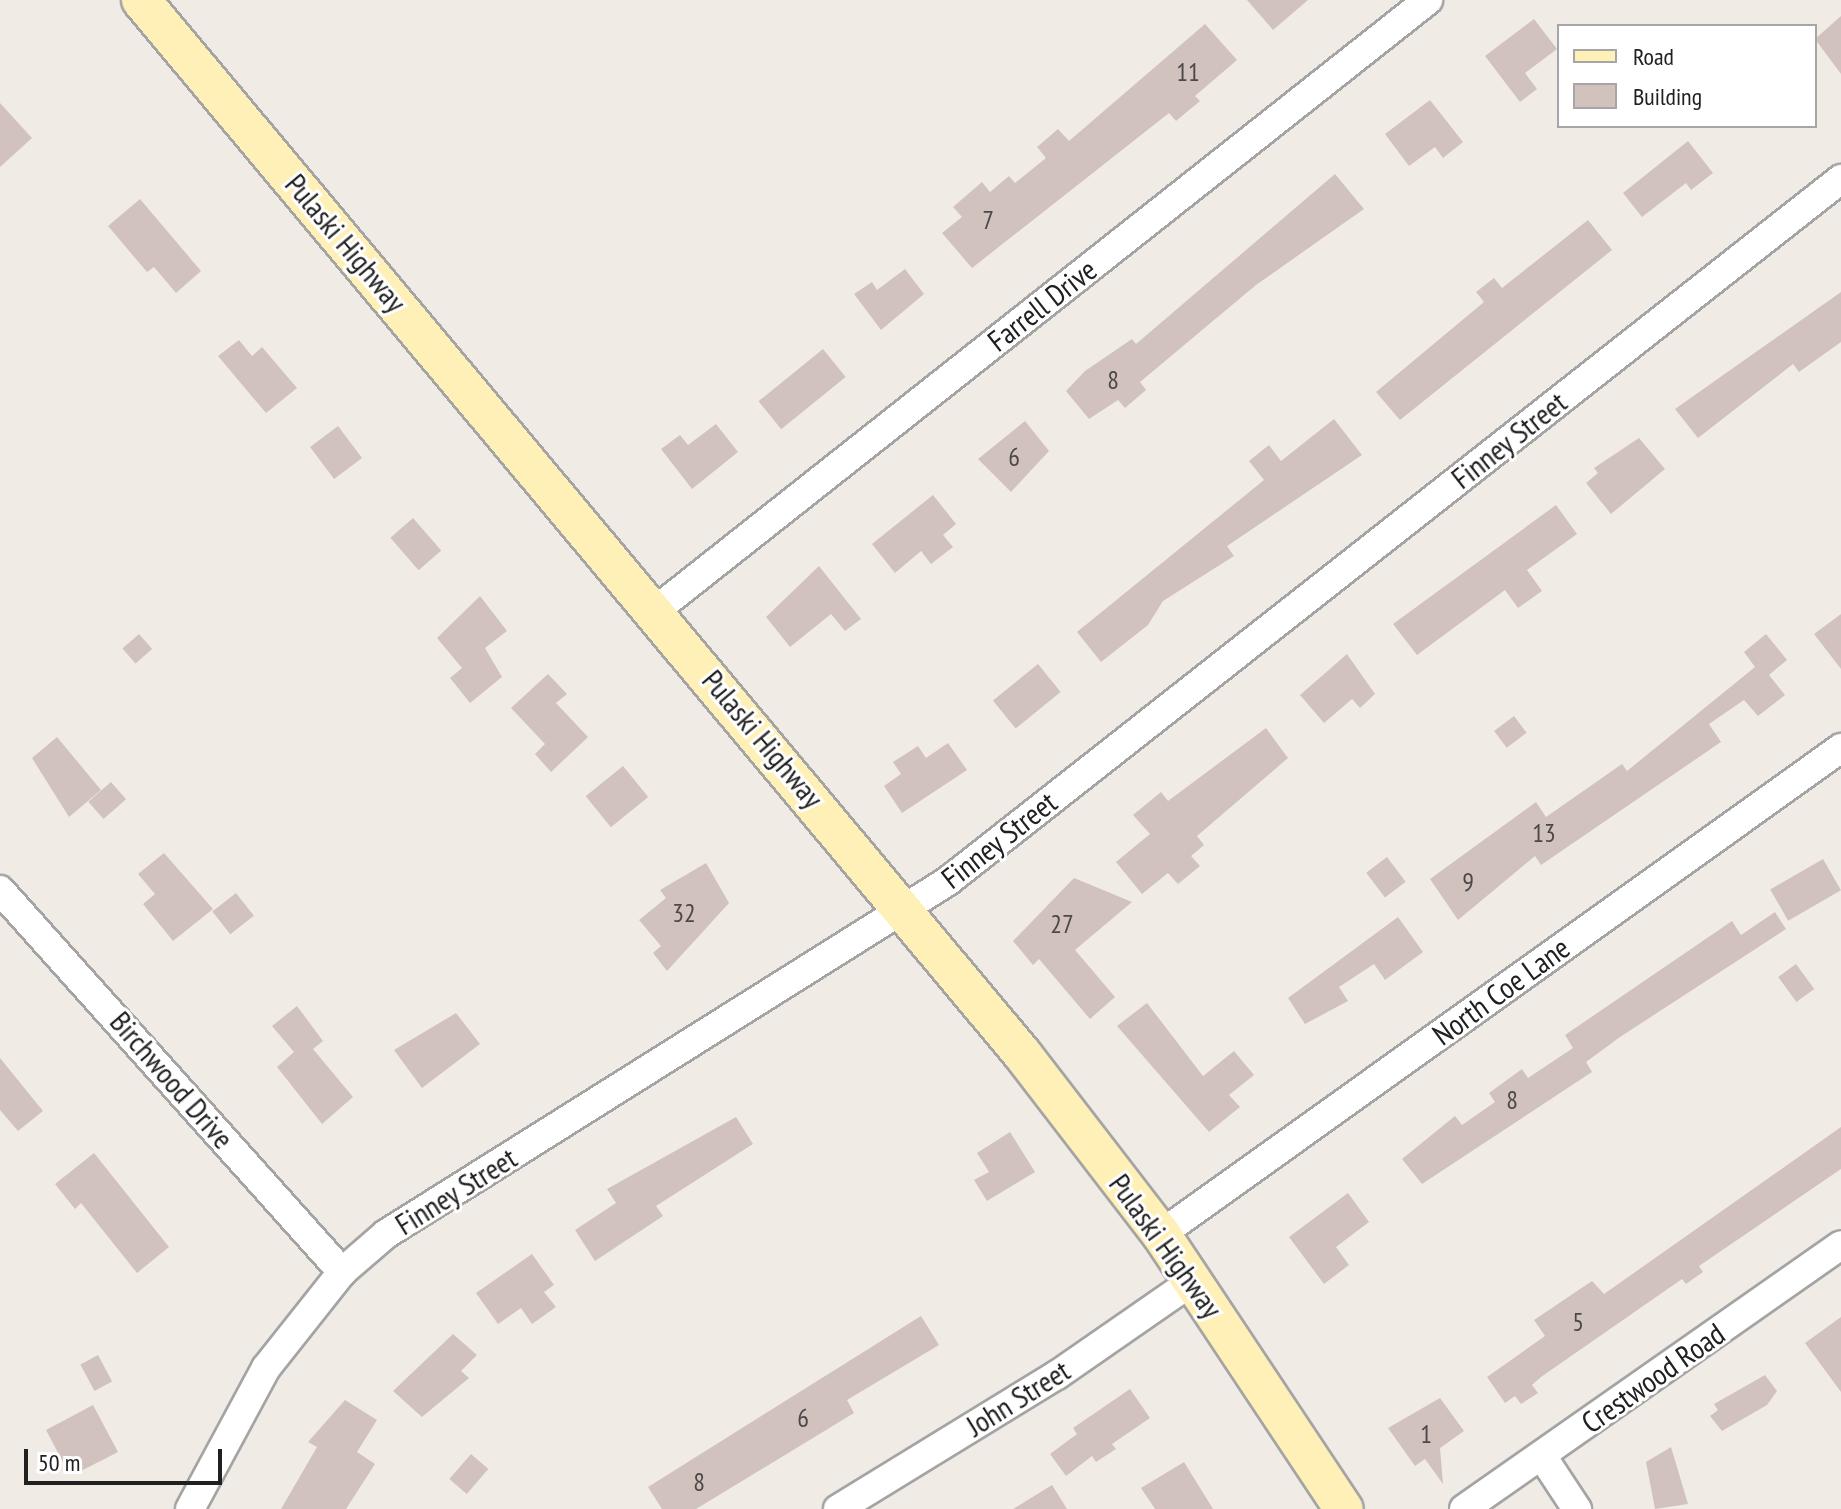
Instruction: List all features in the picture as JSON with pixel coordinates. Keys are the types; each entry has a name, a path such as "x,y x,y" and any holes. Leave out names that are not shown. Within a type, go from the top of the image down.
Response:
{"main road":[{"name":"Pulaski Highway","path":"141,0 906,911 1161,1234 1344,1509"}],"street":[{"name":"Farrell Drive","path":"656,610 1428,0"},
{"name":"Finney Street","path":"190,1509 266,1368 342,1272 386,1234 906,911 1841,179"},
{"name":"North Coe Lane","path":"1161,1234 1841,748"},
{"name":"Birchwood Drive","path":"0,890 342,1272"},
{"name":"Crestwood Road","path":"1464,1509 1841,1245"},
{"name":"John Street","path":"838,1509 1057,1375 1193,1281"},
{"path":"1542,1456 1577,1509"}],"building":[{"path":"1247,0 1308,0 1273,30"},
{"path":"1841,16 1841,74 1817,42 1817,37"},
{"path":"1534,19 1557,49 1525,73 1537,89 1520,102 1485,56"},
{"path":"1205,24 1237,60 1195,96 1200,101 1176,121 1169,113 972,268 942,233 962,217 953,207 982,182 990,192 1009,176 1015,183 1046,158 1037,147 1058,129 1069,141"},
{"path":"1430,100 1463,142 1443,158 1435,147 1409,166 1385,134"},
{"path":"0,103 32,138 0,167"},
{"path":"1688,141 1713,173 1691,190 1686,183 1642,217 1623,193"},
{"path":"1335,174 1364,209 1256,285 1140,382 1146,390 1125,408 1118,400 1089,419 1066,391 1085,371 1132,339 1136,344"},
{"path":"140,199 201,271 176,293 154,267 147,272 108,226"},
{"path":"1588,220 1612,250 1400,420 1376,392 1484,302 1476,292 1494,278 1502,288"},
{"path":"905,269 924,294 881,330 854,294 872,282 877,290"},
{"path":"1841,292 1841,342 1799,372 1793,364 1698,438 1675,409"},
{"path":"239,340 252,356 262,347 297,388 266,413 218,356"},
{"path":"823,349 846,377 781,429 758,401"},
{"path":"1334,419 1362,455 1227,546 1234,556 1163,601 1148,625 1101,662 1077,632 1264,480 1249,461 1269,445 1281,461"},
{"path":"1025,421 1049,451 1011,492 978,459"},
{"path":"716,424 738,452 692,489 661,449 680,435 688,445"},
{"path":"338,426 362,458 334,479 310,447"},
{"path":"1639,438 1665,469 1611,514 1586,483 1598,473 1594,468"},
{"path":"933,495 956,524 943,535 953,547 931,564 921,551 895,573 872,544"},
{"path":"1556,505 1577,534 1527,570 1542,591 1518,608 1505,590 1417,655 1393,624"},
{"path":"413,518 441,550 419,570 390,538"},
{"path":"819,566 861,619 845,631 831,614 790,647 766,617"},
{"path":"480,596 507,631 485,648 502,677 470,703 450,678 462,668 437,638"},
{"path":"1841,614 1841,669 1814,634"},
{"path":"139,634 152,649 136,664 122,648"},
{"path":"1766,634 1787,660 1769,675 1785,695 1758,716 1744,700 1709,724 1721,742 1541,865 1535,856 1458,920 1430,879 1536,802 1546,817 1622,764 1627,771 1755,667 1744,652"},
{"path":"1347,654 1375,694 1360,708 1352,699 1324,723 1300,695"},
{"path":"1038,664 1061,692 1016,728 993,701"},
{"path":"548,674 567,694 556,703 588,737 551,772 535,754 545,744 511,708"},
{"path":"1514,716 1527,733 1507,748 1494,731"},
{"path":"1266,728 1288,758 1197,836 1204,845 1191,856 1200,866 1178,884 1168,873 1142,894 1116,862 1150,834 1133,815 1161,792 1168,801"},
{"path":"57,737 101,790 69,817 32,758"},
{"path":"948,743 967,770 902,813 884,786 901,774 893,762 918,746 926,758"},
{"path":"623,766 648,797 611,827 586,796"},
{"path":"111,782 126,799 103,819 88,802"},
{"path":"164,853 213,909 173,941 143,904 155,894 138,874"},
{"path":"1387,857 1406,882 1385,897 1366,873"},
{"path":"1823,859 1841,890 1788,921 1770,890"},
{"path":"706,863 729,903 667,971 653,953 661,946 639,920 666,898 660,890"},
{"path":"1074,878 1132,902 1075,950 1115,997 1090,1019 1039,959 1033,965 1013,941"},
{"path":"236,893 254,916 230,934 212,911"},
{"path":"1775,912 1786,929 1586,1062 1592,1072 1422,1184 1402,1159 1455,1116 1462,1125 1495,1102 1489,1093 1522,1069 1528,1078 1573,1048 1565,1035 1732,921 1741,935"},
{"path":"1398,917 1423,952 1385,980 1374,964 1339,987 1348,1001 1305,1024 1288,998"},
{"path":"1796,964 1814,989 1796,1002 1778,977"},
{"path":"1147,1003 1203,1076 1234,1051 1254,1075 1229,1095 1240,1107 1209,1132 1117,1026"},
{"path":"297,1006 323,1041 313,1049 353,1097 322,1124 277,1067 294,1052 272,1026"},
{"path":"456,1013 480,1044 422,1088 394,1050"},
{"path":"0,1058 43,1111 18,1131 0,1110"},
{"path":"736,1117 753,1144 656,1206 663,1216 595,1261 575,1230 616,1203 607,1189"},
{"path":"1841,1127 1841,1169 1699,1266 1703,1272 1686,1284 1682,1279 1541,1377 1532,1385 1538,1393 1521,1404 1515,1396 1505,1403 1487,1377 1545,1336 1534,1320 1592,1281 1604,1294"},
{"path":"1010,1132 1035,1172 987,1201 974,1180 989,1172 977,1153"},
{"path":"94,1153 169,1247 137,1273 81,1203 75,1209 55,1184"},
{"path":"1348,1193 1369,1222 1336,1247 1349,1265 1324,1284 1289,1237"},
{"path":"532,1254 554,1285 544,1292 556,1307 532,1324 521,1308 498,1324 476,1293"},
{"path":"921,1316 939,1345 847,1400 854,1413 696,1509 662,1509 648,1487"},
{"path":"1841,1317 1841,1392 1805,1343"},
{"path":"453,1334 477,1355 461,1371 469,1378 422,1417 393,1391"},
{"path":"98,1355 112,1381 94,1391 80,1364"},
{"path":"1765,1375 1777,1391 1767,1405 1722,1431 1710,1416 1718,1410 1714,1404"},
{"path":"1130,1389 1150,1418 1112,1444 1116,1449 1096,1462 1092,1456 1066,1476 1050,1454 1077,1434 1073,1428"},
{"path":"1440,1398 1464,1431 1440,1448 1443,1484 1425,1459 1415,1466 1388,1428"},
{"path":"345,1400 377,1420 357,1452 375,1464 346,1509 281,1509 317,1447 308,1442"},
{"path":"93,1405 118,1452 79,1472 74,1462 65,1466 46,1430"},
{"path":"1671,1447 1688,1504 1655,1509 1646,1462"},
{"path":"471,1454 488,1469 467,1494 449,1479"},
{"path":"1184,1462 1213,1509 1155,1509 1141,1488"},
{"path":"1052,1485 1067,1509 1013,1509"}]}
